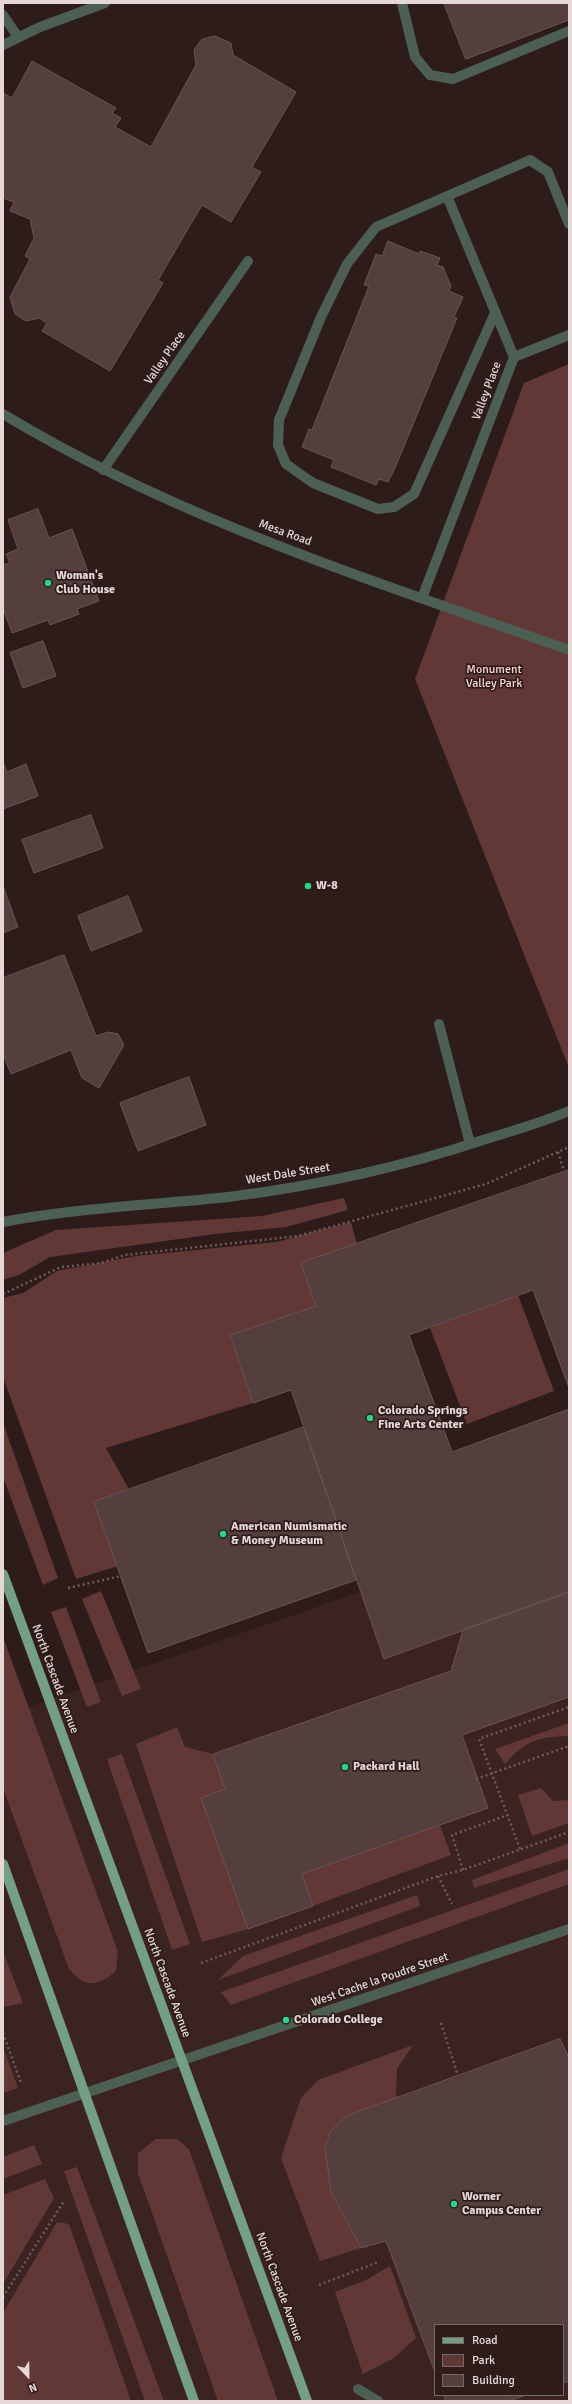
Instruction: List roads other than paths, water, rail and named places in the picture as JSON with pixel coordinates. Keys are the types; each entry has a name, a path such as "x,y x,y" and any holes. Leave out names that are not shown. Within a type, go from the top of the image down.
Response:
{"main road":[{"name":"North Cascade Avenue","path":"3,1574 307,2401"},
{"path":"3,1864 194,2401"}],"street":[{"path":"3,45 40,27 105,3"},
{"path":"402,3 415,57 430,75 453,79 569,31"},
{"path":"3,16 18,38"},
{"path":"495,313 414,494 394,507 378,509 313,482 286,464 278,445 279,420 322,318 347,264 376,227 530,160 548,172 569,224"},
{"name":"Valley Place","path":"422,598 514,357 447,196"},
{"name":"Valley Place","path":"103,470 248,261"},
{"path":"514,357 569,335"},
{"name":"Mesa Road","path":"3,414 103,470 233,528 422,598 569,650"},
{"path":"439,1024 470,1144"},
{"name":"West Dale Street","path":"3,1222 46,1214 228,1197 309,1185 374,1173 470,1144 569,1111"},
{"name":"West Cache la Poudre Street","path":"3,2121 569,1929"},
{"path":"358,2389 378,2401"}],"place":[{"name":"Woman's Club House","path":"48,583"},
{"name":"W-8","path":"308,886"},
{"name":"Colorado Springs Fine Arts Center","path":"370,1418"},
{"name":"American Numismatic & Money Museum","path":"223,1534"},
{"name":"Packard Hall","path":"345,1767"},
{"name":"Colorado College","path":"286,2020"},
{"name":"Worner Campus Center","path":"454,2204"}],"park label":[{"name":"Monument Valley Park","path":"494,677"}]}
